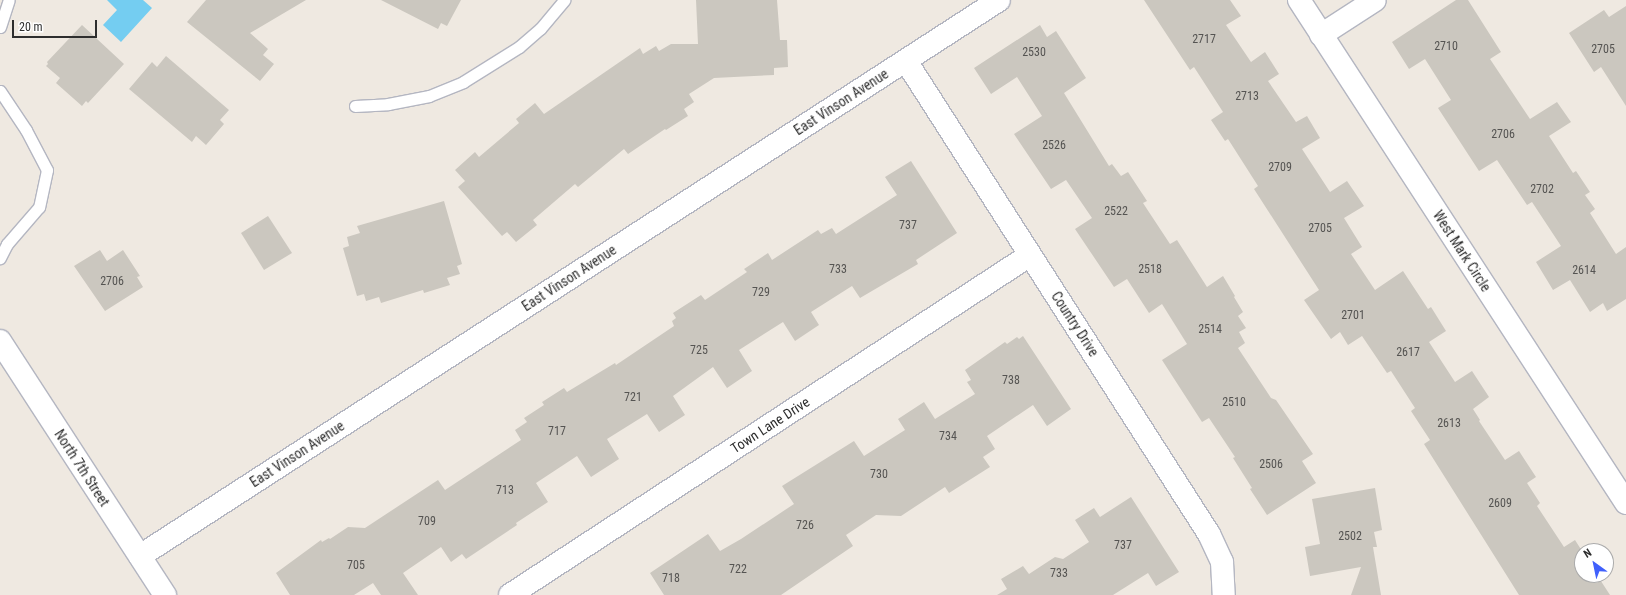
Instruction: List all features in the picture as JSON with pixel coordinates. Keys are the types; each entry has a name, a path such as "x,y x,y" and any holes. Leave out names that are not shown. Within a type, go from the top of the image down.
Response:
{"street":[{"name":"East Vinson Avenue","path":"140,556 999,0"},
{"name":"West Mark Circle","path":"1299,0 1626,502"},
{"path":"1321,35 1375,0"},
{"name":"Country Drive","path":"906,61 1209,534 1222,562 1224,595"},
{"name":"Town Lane Drive","path":"510,595 1030,255"},
{"name":"North 7th Street","path":"0,341 165,595"}],"lane":[{"path":"0,27 9,0"},
{"path":"355,106 388,104 429,96 463,82 519,47 540,30 564,0"},
{"path":"0,91 26,130 47,170 39,207 7,244 0,258"}],"water":[{"path":"107,0 143,0 152,8 121,42 103,25 117,10"}],"building":[{"path":"206,0 306,0 250,33 268,49 263,55 274,64 260,81 187,22"},
{"path":"381,0 461,0 447,26 441,23 438,29"},
{"path":"696,0 777,0 780,40 787,40 788,67 774,68 774,75 714,78 689,94 694,102 684,109 688,116 666,130 665,129 628,154 624,149 578,187 575,184 533,220 537,225 516,242 507,232 502,236 458,187 465,181 455,170 475,152 479,157 519,123 516,119 535,103 544,114 640,48 643,54 656,46 659,51 671,44 698,44"},
{"path":"1144,0 1230,0 1241,16 1226,25 1251,62 1265,52 1279,74 1268,81 1296,122 1307,116 1320,138 1302,149 1330,192 1347,181 1364,206 1344,218 1362,247 1351,254 1375,290 1403,271 1428,309 1431,307 1446,331 1429,342 1455,382 1472,371 1489,397 1473,409 1480,420 1479,421 1505,460 1519,451 1536,477 1527,483 1540,503 1537,506 1564,547 1575,540 1577,543 1574,543 1574,583 1602,583 1610,595 1519,595 1424,444 1430,440 1411,411 1415,408 1391,371 1387,373 1362,336 1348,345 1340,332 1331,339 1304,300 1319,290 1254,189 1258,186 1228,139 1225,141 1211,120 1223,112 1194,67 1190,70"},
{"path":"1456,0 1468,0 1501,52 1490,59 1530,119 1557,102 1571,122 1549,136 1573,173 1576,171 1590,192 1585,195 1595,209 1590,213 1616,254 1626,247 1626,299 1607,311 1603,303 1590,312 1570,280 1553,290 1536,262 1561,246 1532,202 1527,205 1497,160 1479,171 1438,108 1451,100 1425,59 1409,69 1392,42"},
{"path":"1626,6 1626,106 1601,67 1594,72 1569,33 1604,10 1609,17"},
{"path":"82,25 124,64 88,103 86,101 82,106 56,83 60,78 46,66 48,64 47,62"},
{"path":"1040,25 1047,37 1056,31 1086,78 1064,93 1109,166 1112,164 1121,176 1128,172 1147,201 1143,203 1170,244 1177,240 1207,287 1223,276 1243,312 1238,316 1246,328 1239,332 1245,343 1238,348 1271,398 1276,400 1313,454 1302,461 1316,483 1267,515 1250,489 1252,488 1233,458 1235,457 1209,418 1202,422 1162,360 1187,344 1162,304 1149,313 1127,279 1114,287 1075,229 1092,218 1066,180 1051,189 1014,134 1042,116 1017,77 991,94 974,68"},
{"path":"166,56 229,110 220,120 224,124 206,145 196,136 192,142 129,89 152,62 157,67"},
{"path":"911,161 957,233 916,260 918,264 860,298 852,286 811,312 819,325 795,341 783,322 739,350 752,371 727,388 713,367 673,396 685,415 659,432 647,414 607,439 619,459 591,477 577,456 536,483 548,502 516,523 517,525 466,559 462,554 451,562 441,547 403,573 418,595 381,595 373,583 354,595 290,595 276,573 321,540 322,542 329,538 330,539 348,527 365,528 438,480 445,490 521,440 515,430 527,422 524,418 544,405 542,402 564,388 567,392 615,363 616,365 674,326 672,321 676,318 673,313 701,295 705,300 747,272 744,269 768,253 772,260 818,230 821,234 832,228 836,234 897,195 885,177"},
{"path":"444,201 462,264 457,266 460,274 447,278 450,285 424,293 423,290 381,303 379,297 366,301 364,294 357,296 343,248 349,246 347,237 360,233 357,226"},
{"path":"268,216 292,253 264,270 241,233"},
{"path":"100,250 107,261 123,250 140,276 137,277 143,287 105,311 74,266"},
{"path":"1023,336 1071,409 1047,426 1033,405 987,436 995,449 983,457 990,467 949,493 945,487 901,516 876,515 846,535 853,546 781,595 664,595 650,573 708,534 720,551 741,539 794,504 782,486 854,441 864,456 905,430 898,419 924,402 935,419 975,394 967,382 971,380 965,370 1005,342 1007,344 1017,337 1019,339"},
{"path":"1375,488 1382,530 1374,532 1377,547 1373,547 1381,595 1351,595 1361,567 1310,576 1305,547 1320,544 1312,499"},
{"path":"1131,497 1179,572 1156,586 1148,573 1113,595 997,595 1007,589 1001,579 1023,566 1029,574 1055,557 1063,559 1089,542 1075,520 1094,508 1100,517"}]}
